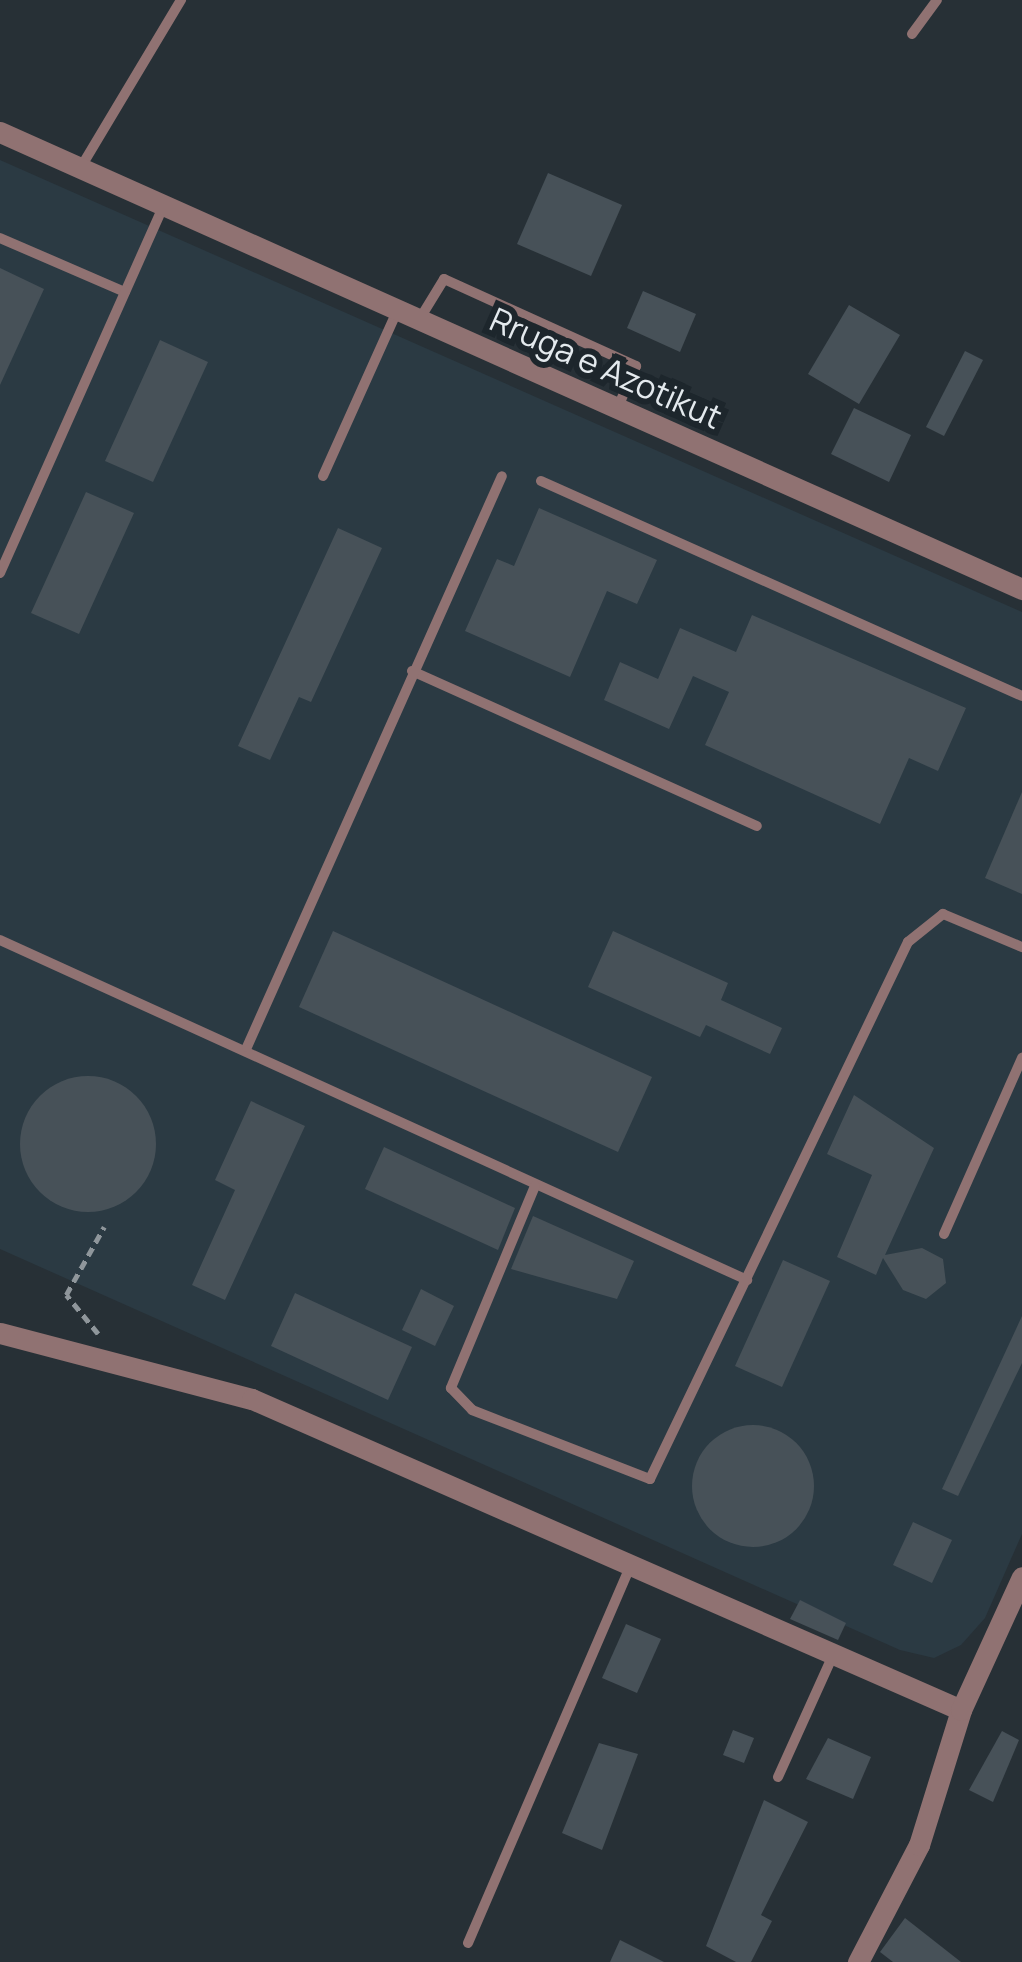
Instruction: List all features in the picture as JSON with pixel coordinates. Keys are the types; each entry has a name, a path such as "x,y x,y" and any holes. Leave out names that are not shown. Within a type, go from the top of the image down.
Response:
{"street":[{"name":"Rruga e Azotikut","path":"0,132 1022,590"},
{"path":"0,1333 122,1369 252,1399 962,1710"},
{"path":"858,1962 937,1802 962,1710 1022,1577"}],"lane":[{"path":"80,169 181,0"},
{"path":"913,34 938,0"},
{"path":"0,572 164,207"},
{"path":"0,238 125,292"},
{"path":"419,320 444,279 637,366 617,409"},
{"path":"323,476 397,311"},
{"path":"247,1047 502,476"},
{"path":"541,482 1022,696"},
{"path":"412,671 757,826"},
{"path":"535,1186 448,1375 472,1410 650,1479 908,942 943,914 1022,947"},
{"path":"0,940 247,1047 535,1186 747,1280"},
{"path":"944,1234 1022,1058"},
{"path":"468,1943 630,1566"},
{"path":"778,1777 833,1654"}],"path":[{"path":"104,1227 66,1295 122,1369"}],"shaded area":[{"path":"0,160 1022,612 1022,1534 985,1618 961,1645 934,1658 900,1650 0,1249"}],"building":[{"path":"548,173 622,205 591,276 517,244"},
{"path":"0,268 44,289 0,385"},
{"path":"643,291 696,314 680,352 627,328"},
{"path":"849,305 900,335 859,404 808,374"},
{"path":"160,340 208,362 153,482 105,461"},
{"path":"965,351 983,360 944,436 926,427"},
{"path":"854,408 911,435 889,482 831,454"},
{"path":"86,492 134,513 79,634 31,613"},
{"path":"539,508 657,560 637,604 607,591 570,677 465,631 497,559 514,566"},
{"path":"338,528 382,548 311,702 299,697 270,760 238,746"},
{"path":"752,615 966,708 938,771 909,758 880,824 705,745 729,692 693,676 669,729 604,700 620,662 658,679 680,628 736,652"},
{"path":"1022,792 1022,894 985,878"},
{"path":"333,931 652,1077 618,1152 299,1007"},
{"path":"613,931 728,983 721,1000 782,1028 770,1054 706,1025 700,1037 588,987"},
{"path":"88,1076 114,1081 136,1096 151,1118 156,1144 151,1170 136,1192 114,1207 88,1212 62,1207 40,1192 25,1170 20,1144 25,1118 40,1096 62,1081"},
{"path":"854,1095 934,1148 885,1255 922,1248 943,1259 946,1283 926,1299 903,1290 883,1258 876,1275 837,1257 872,1175 827,1154"},
{"path":"251,1101 305,1126 225,1300 192,1285 235,1190 215,1180"},
{"path":"384,1147 515,1208 498,1250 365,1189"},
{"path":"533,1216 634,1261 617,1299 511,1269"},
{"path":"783,1260 830,1281 782,1387 735,1366"},
{"path":"421,1289 454,1306 435,1346 402,1330"},
{"path":"295,1293 412,1347 388,1400 271,1346"},
{"path":"1022,1316 1022,1363 958,1496 942,1489"},
{"path":"753,1425 777,1429 796,1443 810,1462 814,1486 810,1510 796,1529 777,1543 753,1547 729,1543 710,1529 696,1510 692,1486 696,1462 710,1443 729,1429"},
{"path":"913,1522 952,1540 932,1583 893,1565"},
{"path":"800,1600 846,1623 838,1640 790,1619"},
{"path":"626,1624 661,1639 637,1693 602,1678"},
{"path":"733,1730 754,1738 744,1763 723,1755"},
{"path":"1002,1731 1019,1740 993,1802 969,1790"},
{"path":"828,1738 871,1757 853,1799 806,1779"},
{"path":"599,1743 638,1754 602,1850 562,1833"},
{"path":"764,1800 808,1822 761,1915 772,1921 751,1962 736,1962 706,1946"},
{"path":"905,1918 961,1962 893,1962 880,1952"},
{"path":"620,1940 664,1962 610,1962"}]}
